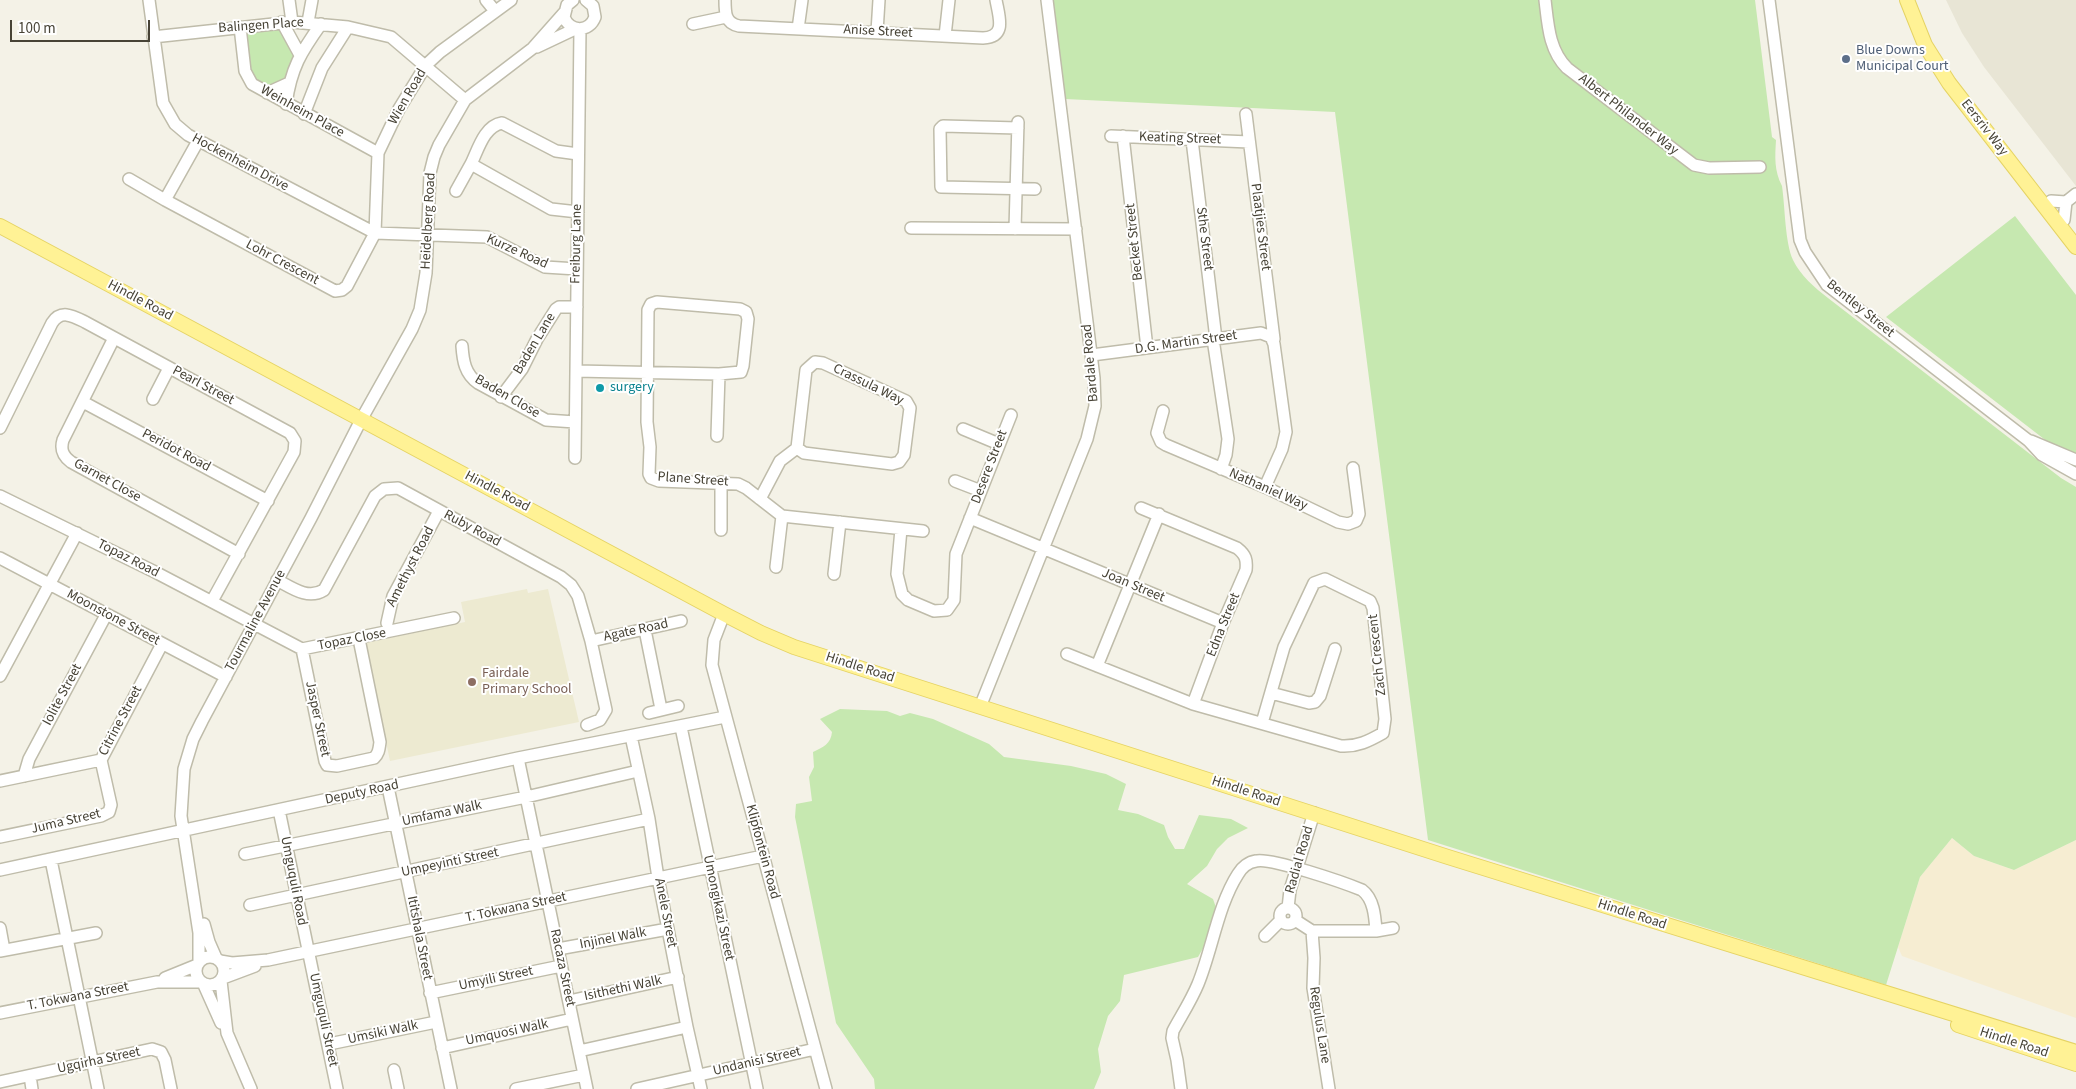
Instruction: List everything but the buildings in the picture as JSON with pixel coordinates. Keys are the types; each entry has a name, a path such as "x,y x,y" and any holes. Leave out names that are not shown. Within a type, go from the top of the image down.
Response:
{"main road":[{"name":"Eersriv Way","path":"1907,0 1925,45 1949,83 2076,246"},
{"name":"Eersriv Way","path":"1914,0 1932,42 1956,80 2076,235"},
{"name":"Hindle Road","path":"0,226 761,633 794,646 980,707 1783,962 2076,1052"},
{"name":"Hindle Road","path":"1783,962 1863,993 2076,1064"}],"street":[{"name":"Hockenheim Drive","path":"149,0 161,96 165,111 181,130 198,141 375,233 427,236"},
{"path":"290,0 287,22 300,55"},
{"path":"308,22 312,0"},
{"path":"486,0 495,11"},
{"name":"Wien Road","path":"375,233 378,153 399,109 426,65 440,52 511,0"},
{"path":"693,24 726,17 725,0"},
{"path":"798,29 802,0"},
{"path":"878,32 879,0"},
{"path":"945,36 949,0"},
{"name":"Anise Street","path":"726,17 732,24 739,26 983,38 997,35 1000,24 996,0"},
{"name":"Bardale Road","path":"980,707 1084,448 1093,420 1095,392 1092,355 1047,0"},
{"name":"Albert Philander Way","path":"1545,0 1550,35 1555,53 1567,68 1694,165 1709,168 1760,167"},
{"name":"Bentley Street","path":"1768,0 1800,240 1805,252 1827,285 2029,441 2042,455 2076,474"},
{"path":"569,4 567,23 577,29 589,26 593,21 595,13 592,2"},
{"name":"Heidelberg Road","path":"361,420 416,320 425,289 429,185 434,157 465,100 533,48 569,4"},
{"name":"Balingen Place","path":"153,37 287,22 308,22 348,27 391,38 426,65 465,100"},
{"path":"286,104 289,83 300,55 322,24"},
{"name":"Weinheim Place","path":"240,26 246,74 252,84 267,94 378,153"},
{"path":"304,114 322,68 348,27"},
{"name":"Heidelberg Road","path":"533,48 577,29"},
{"name":"Freiburg Lane","path":"575,458 578,212 577,29"},
{"path":"267,94 289,83"},
{"name":"Plaatjies Street","path":"1246,114 1286,432 1282,449 1265,487"},
{"path":"456,191 489,130 493,126 502,123 560,153 578,154"},
{"path":"1015,229 1016,189 1018,125 943,126 940,129 941,187 1016,189 1035,189"},
{"name":"Keating Street","path":"1111,136 1249,142"},
{"name":"Becket Street","path":"1123,136 1146,348"},
{"name":"Sthe Street","path":"1192,140 1228,439 1226,456 1221,469"},
{"path":"165,200 198,141"},
{"path":"471,164 544,206 557,211 578,212"},
{"name":"Lohr Crescent","path":"129,179 335,291 342,290 347,286 375,233"},
{"path":"2051,201 2066,202 2076,194"},
{"path":"2064,220 2066,202"},
{"path":"911,228 1076,229"},
{"name":"Kurze Road","path":"427,236 487,237 545,267 577,269"},
{"path":"576,371 718,374 741,372 748,319 746,312 740,309 658,302 651,304 648,310 647,372"},
{"name":"Baden Lane","path":"501,397 522,369 537,339 556,310 559,307 576,307"},
{"name":"Pearl Street","path":"0,428 56,317 65,314 277,425 293,436 295,441 294,452 212,601"},
{"name":"D.G. Martin Street","path":"1092,355 1261,333 1268,334 1274,342"},
{"name":"Garnet Close","path":"114,338 62,444 62,451 66,458 239,554"},
{"name":"Baden Close","path":"462,346 465,365 469,375 478,383 546,420 575,422"},
{"name":"Crassula Way","path":"815,362 823,363 904,399 909,405 904,455 898,462 892,464 804,453 797,448 806,370 815,362"},
{"path":"154,399 169,368"},
{"name":"Plane Street","path":"647,372 650,475 659,481 721,482 740,485 782,516"},
{"path":"717,436 718,374"},
{"name":"Peridot Road","path":"83,402 268,502"},
{"name":"Nathaniel Way","path":"1163,411 1156,433 1161,442 1265,487 1338,522 1352,523 1356,521 1359,507 1352,468"},
{"name":"Desere Street","path":"970,518 1011,415"},
{"name":"Tourmaline Avenue","path":"195,899 182,831 181,798 184,769 193,739 361,420"},
{"path":"963,429 999,444"},
{"name":"Bentley Street","path":"2029,441 2076,460"},
{"path":"760,499 780,461 797,448"},
{"path":"955,481 981,491"},
{"path":"721,482 721,530"},
{"name":"Ruby Road","path":"277,580 305,594 316,595 324,590 375,496 384,488 398,488 566,581 578,596 591,641 606,710 600,720 588,725"},
{"name":"Topaz Road","path":"0,496 212,601 254,624"},
{"name":"Edna Street","path":"1141,508 1237,548 1247,561 1246,570 1223,623 1193,704"},
{"name":"Amethyst Road","path":"387,624 393,596 439,511"},
{"path":"1097,666 1132,585 1159,514"},
{"path":"776,567 782,516 923,531"},
{"path":"901,529 897,574 902,594 908,600 934,611 943,611 950,607 954,600 956,554 970,518"},
{"name":"Joan Street","path":"970,518 1223,623"},
{"path":"834,574 840,522"},
{"path":"0,676 77,533"},
{"name":"Moonstone Street","path":"0,558 226,677"},
{"name":"Zach Crescent","path":"1193,704 1341,746 1350,747 1362,744 1383,733 1385,719 1373,608 1370,601 1325,580 1314,583 1284,647 1262,723"},
{"name":"Klipfontein Road","path":"724,614 712,652 712,665 826,1089"},
{"name":"Iolite Street","path":"24,776 29,759 106,615"},
{"name":"Topaz Close","path":"254,624 302,649 359,639 454,618"},
{"name":"Agate Road","path":"591,641 681,621"},
{"path":"645,630 661,709"},
{"name":"Jasper Street","path":"302,649 327,765 337,766 374,758 378,755 380,742 359,639"},
{"name":"Citrine Street","path":"0,781 101,760 162,644"},
{"path":"1271,694 1309,703 1315,702 1320,696 1335,649"},
{"path":"1067,654 1193,704"},
{"path":"649,713 678,706"},
{"name":"Deputy Road","path":"0,870 518,758 725,717"},
{"name":"Umongikazi Street","path":"681,727 757,1089"},
{"name":"Anele Street","path":"631,736 649,819 658,878 687,1027 701,1089"},
{"name":"Racaza Street","path":"518,758 587,1089"},
{"name":"Juma Street","path":"0,837 101,816 108,812 111,805 101,760"},
{"name":"Umfama Walk","path":"246,854 526,797 638,771"},
{"name":"Ititshala Street","path":"388,787 451,1089"},
{"name":"Umguquli Road","path":"279,810 307,952"},
{"name":"Radial Road","path":"1288,908 1290,890 1296,868 1314,813"},
{"name":"Umpeyinti Street","path":"250,905 649,819"},
{"name":"T. Tokwana Street","path":"218,960 232,963 268,960 763,856"},
{"path":"52,860 98,1089"},
{"path":"1181,1089 1172,1035 1198,982 1222,910 1235,879 1246,865 1259,860 1296,868 1365,892 1374,912 1376,931"},
{"path":"195,899 209,942 224,969 222,979 227,1033"},
{"path":"195,899 200,943 196,974 227,1033 251,1089"},
{"path":"1265,936 1281,920 1281,913 1284,909 1288,908 1296,913 1292,924 1287,924 1281,920"},
{"path":"1295,920 1312,931 1376,931 1393,928"},
{"path":"0,928 2,950 96,933"},
{"name":"Injinel Walk","path":"558,950 668,929"},
{"name":"Regulus Lane","path":"1312,931 1314,958 1313,988 1329,1089"},
{"name":"Umguquli Street","path":"307,952 329,1044 337,1089"},
{"path":"198,963 207,957 218,960"},
{"name":"T. Tokwana Street","path":"222,979 268,960"},
{"name":"T. Tokwana Street","path":"157,982 198,963"},
{"name":"Umyili Street","path":"430,993 561,966"},
{"name":"Isithethi Walk","path":"569,1001 678,977"},
{"path":"202,983 211,986 222,979"},
{"name":"T. Tokwana Street","path":"0,1013 157,982 202,983"},
{"name":"Umquosi Walk","path":"442,1048 572,1019"},
{"name":"Umsiki Walk","path":"329,1044 436,1022"},
{"path":"579,1051 687,1027"},
{"name":"Ugqirha Street","path":"0,1082 152,1049 161,1052 165,1060 171,1089"},
{"name":"Undanisi Street","path":"637,1089 815,1049"},
{"path":"394,1070 398,1089"},
{"path":"516,1089 584,1075"},
{"path":"30,1076 32,1089"}],"shaded area":[{"path":"1946,0 2076,0 2076,186 1984,67 1962,33"},
{"name":"Fairdale Primary School","path":"527,589 528,593 548,589 579,722 390,761 365,643 465,622 461,602"},
{"path":"1952,838 1974,856 2014,870 2076,840 2076,1018 1902,956 1898,947 1920,877"}],"green space":[{"path":"1052,0 1755,0 1772,137 1776,140 1776,169 1782,186 1788,244 1796,266 1808,281 1823,294 2061,478 2076,487 2076,840 2014,870 1974,856 1952,838 1920,877 1886,985 1428,840 1335,112 1065,99"},
{"path":"279,29 283,31 295,55 286,78 272,88 251,79 245,31"},
{"path":"2015,216 2076,295 2076,455 2053,446 1886,317"},
{"path":"840,709 887,711 900,716 910,713 933,719 989,744 1004,757 1071,766 1106,774 1126,784 1118,810 1138,814 1164,825 1175,849 1184,849 1199,815 1231,819 1248,828 1228,838 1217,849 1207,866 1187,884 1213,899 1220,919 1198,957 1124,975 1120,1001 1108,1016 1098,1049 1101,1072 1094,1089 875,1089 874,1079 836,1023 795,817 796,804 812,801 809,777 814,767 813,752 826,745 831,736 832,732 820,719"}],"place":[{"name":"Blue Downs Municipal Court","path":"1846,59"},
{"name":"surgery","path":"600,388"},
{"name":"Fairdale Primary School","path":"472,682"}]}
